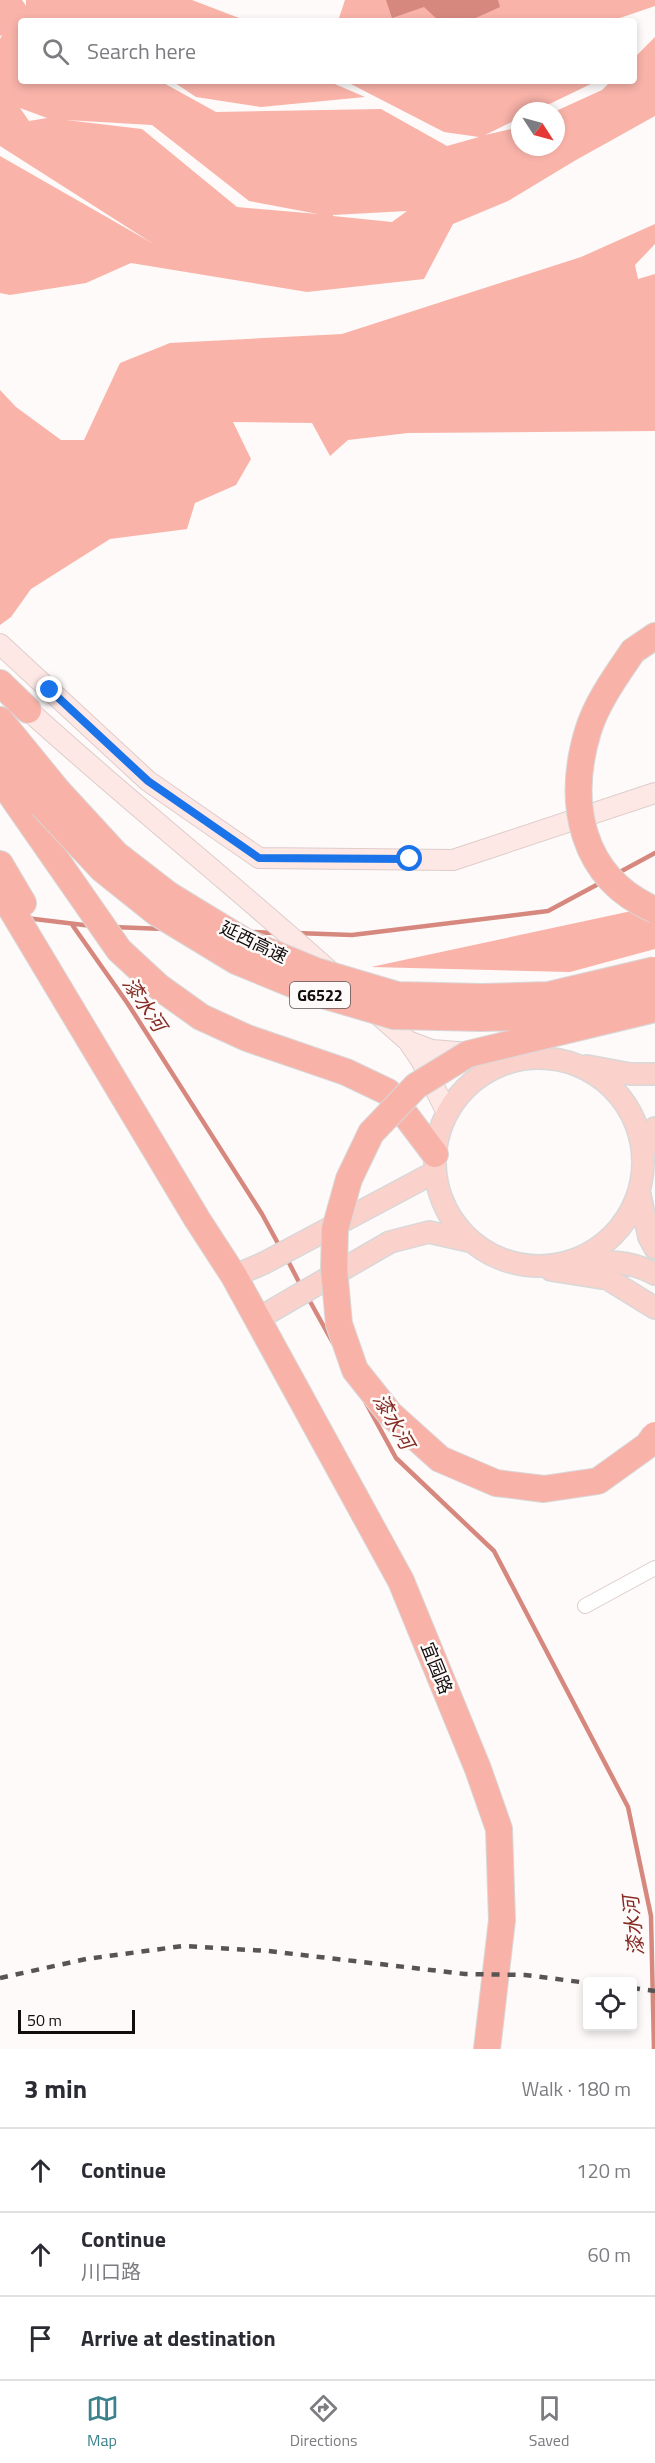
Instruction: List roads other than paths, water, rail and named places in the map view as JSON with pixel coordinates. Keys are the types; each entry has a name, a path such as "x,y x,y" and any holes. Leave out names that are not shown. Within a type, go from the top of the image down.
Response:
{"highway":[{"path":"655,636 633,651 606,690 588,732 579,781 580,822 596,863 636,902 655,910"},
{"path":"0,683 28,710"},
{"name":"延西高速","path":"0,720 50,798 102,869 157,913 236,961 309,991 394,1016 482,1018 550,1016 655,988"},
{"name":"延西高速","path":"0,753 116,854 169,896 246,942 316,971 397,994 482,997 549,995 655,970"},
{"path":"0,779 119,950 159,987 201,1017 247,1038 346,1072 388,1092 435,1163"},
{"name":"宜园路","path":"0,871 202,1216 401,1581 478,1769 499,1829 502,1920 488,2049"},
{"path":"655,1010 468,1054 416,1086 371,1133 349,1179 334,1229 334,1269 339,1324 355,1370 390,1414 440,1459 496,1483 544,1489 598,1481 648,1445 655,1435"}],"main road":[{"path":"0,644 148,781 259,858 453,860 655,793"},
{"path":"28,710 108,783 251,900 408,1041 421,1060 447,1113"},
{"path":"148,781 180,842"},
{"path":"408,1041 432,1050 554,1059 630,1074 655,1074"},
{"path":"532,1058 498,1066 468,1085 447,1113 439,1133 435,1163 440,1198 469,1241 492,1256 518,1265 609,1279 655,1308"},
{"path":"574,1064 600,1078 622,1098 636,1124 643,1153 639,1191 649,1238 655,1248"},
{"path":"643,1153 655,1128"},
{"path":"234,1276 264,1263 381,1199 435,1163"},
{"path":"565,1263 590,1253 612,1237 628,1215 639,1191"},
{"path":"259,1318 390,1242 429,1232 469,1241"},
{"path":"518,1265 542,1267 609,1260 640,1266 655,1274"}],"street":[{"path":"585,1606 655,1568"}],"waterway":[{"path":"618,873 655,853"},
{"path":"296,933 352,935 548,911 602,882"},
{"name":"漆水河","path":"26,918 92,926"},
{"name":"漆水河","path":"73,926 128,1004 262,1214 281,1249"},
{"path":"113,927 164,929"},
{"path":"251,932 275,933"},
{"name":"漆水河","path":"287,1259 301,1286"},
{"name":"漆水河","path":"307,1296 333,1343"},
{"name":"漆水河","path":"366,1403 396,1458 494,1551 628,1807 651,1916 654,2049"}],"railway":[{"path":"0,1978 86,1959 183,1946 268,1951 465,1974 525,1975 583,1982"},
{"path":"637,1989 655,1991"}]}
